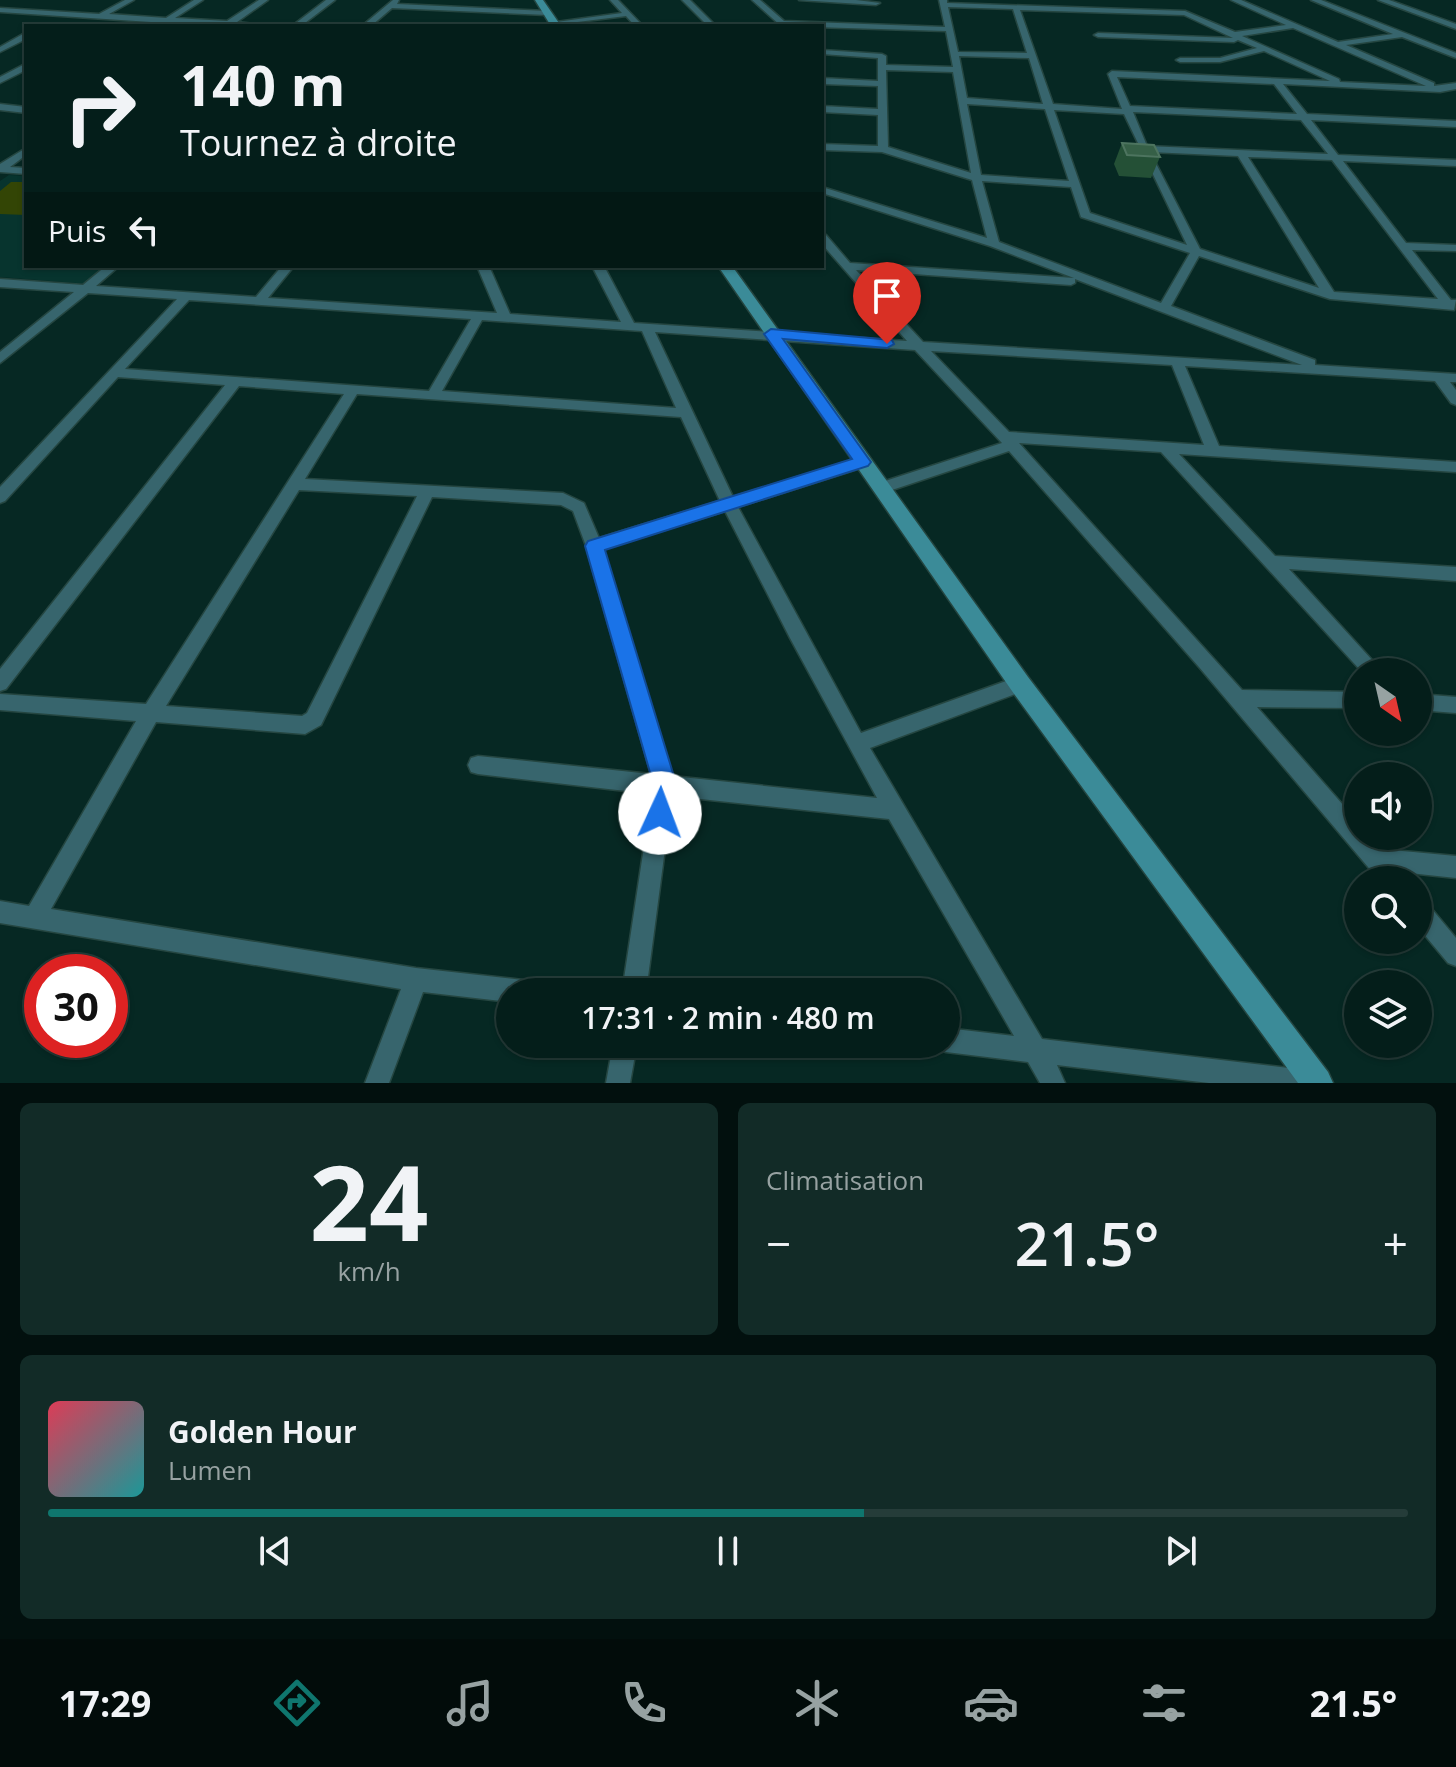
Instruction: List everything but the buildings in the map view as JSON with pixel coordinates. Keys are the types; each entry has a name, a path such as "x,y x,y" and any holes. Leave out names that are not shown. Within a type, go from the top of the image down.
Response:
{"street":[{"path":"39,12 63,0"},
{"path":"100,16 130,0"},
{"path":"161,24 199,0"},
{"path":"228,24 264,0"},
{"path":"299,24 331,0"},
{"path":"539,0 552,21"},
{"path":"614,0 637,24"},
{"path":"686,0 710,24"},
{"path":"756,0 783,24"},
{"path":"803,0 876,2 877,27"},
{"path":"1082,0 1103,49"},
{"path":"1235,0 1456,96"},
{"path":"1315,0 1456,56"},
{"path":"1382,0 1456,27"},
{"path":"368,24 394,3 552,21 628,14"},
{"path":"994,244 976,178 965,101 944,3 1185,13 1345,85"},
{"path":"1,6 39,12 215,24"},
{"path":"1016,8 1072,184 1085,215 1330,295 1452,303"},
{"path":"49,24 69,14"},
{"path":"824,25 950,29"},
{"path":"1233,35 1294,25"},
{"path":"1098,35 1244,40"},
{"path":"1338,44 1403,35"},
{"path":"0,50 24,37"},
{"path":"1166,38 1190,78"},
{"path":"1180,60 1220,60 1264,49"},
{"path":"0,50 24,53"},
{"path":"824,52 879,54 883,149"},
{"path":"956,54 1031,56"},
{"path":"881,67 959,70"},
{"path":"0,80 24,68"},
{"path":"1196,252 1136,133 1112,74 1440,89 1456,86"},
{"path":"824,81 880,84"},
{"path":"1277,82 1402,246 1452,303 1456,314"},
{"path":"965,101 1456,124"},
{"path":"0,107 24,109"},
{"path":"824,109 881,112"},
{"path":"824,147 883,149 976,178 1072,184"},
{"path":"1146,149 1456,163"},
{"path":"0,169 24,152"},
{"path":"1241,153 1330,295"},
{"path":"0,169 24,171"},
{"path":"824,191 994,244 1324,368"},
{"path":"962,233 987,223"},
{"path":"824,239 916,346 1009,441 1239,698 1382,866"},
{"path":"1402,246 1456,248"},
{"path":"1164,308 1196,252"},
{"path":"846,266 1089,282"},
{"path":"0,359 88,290 111,268"},
{"path":"259,301 286,268"},
{"path":"484,268 506,319"},
{"path":"599,268 638,326 894,810 1053,1083"},
{"path":"726,268 1020,684 1316,1083"},
{"path":"0,283 916,346 1456,378"},
{"path":"0,497 186,296"},
{"path":"433,395 478,317"},
{"path":"1237,335 1242,346 1240,363"},
{"path":"1176,360 1214,452"},
{"path":"115,373 684,413"},
{"path":"1439,377 1456,400"},
{"path":"0,683 235,382"},
{"path":"35,917 150,715 353,390"},
{"path":"881,488 1009,441 1456,467"},
{"path":"1166,449 1275,562 1361,658"},
{"path":"594,546 731,506 862,462"},
{"path":"295,484 570,500 579,507 594,546 664,783 636,978"},
{"path":"0,702 299,727 309,723 427,491"},
{"path":"1275,562 1456,574"},
{"path":"858,743 1020,684"},
{"path":"1239,698 1344,700"},
{"path":"1432,703 1456,705"},
{"path":"478,765 894,810"},
{"path":"1376,859 1456,867"},
{"path":"0,912 416,980 496,989"},
{"path":"1432,927 1456,955"},
{"path":"377,1083 416,980"},
{"path":"960,1042 1316,1083"},
{"path":"618,1083 622,1058"}],"shaded area":[{"path":"9,175 24,176 24,268 104,268 88,284 0,277 0,181"}],"green space":[{"path":"11,182 24,182 24,215 0,214 0,191"}],"route":[{"path":"660,813 664,783 594,546 731,506 862,462 771,334 887,344"}]}
